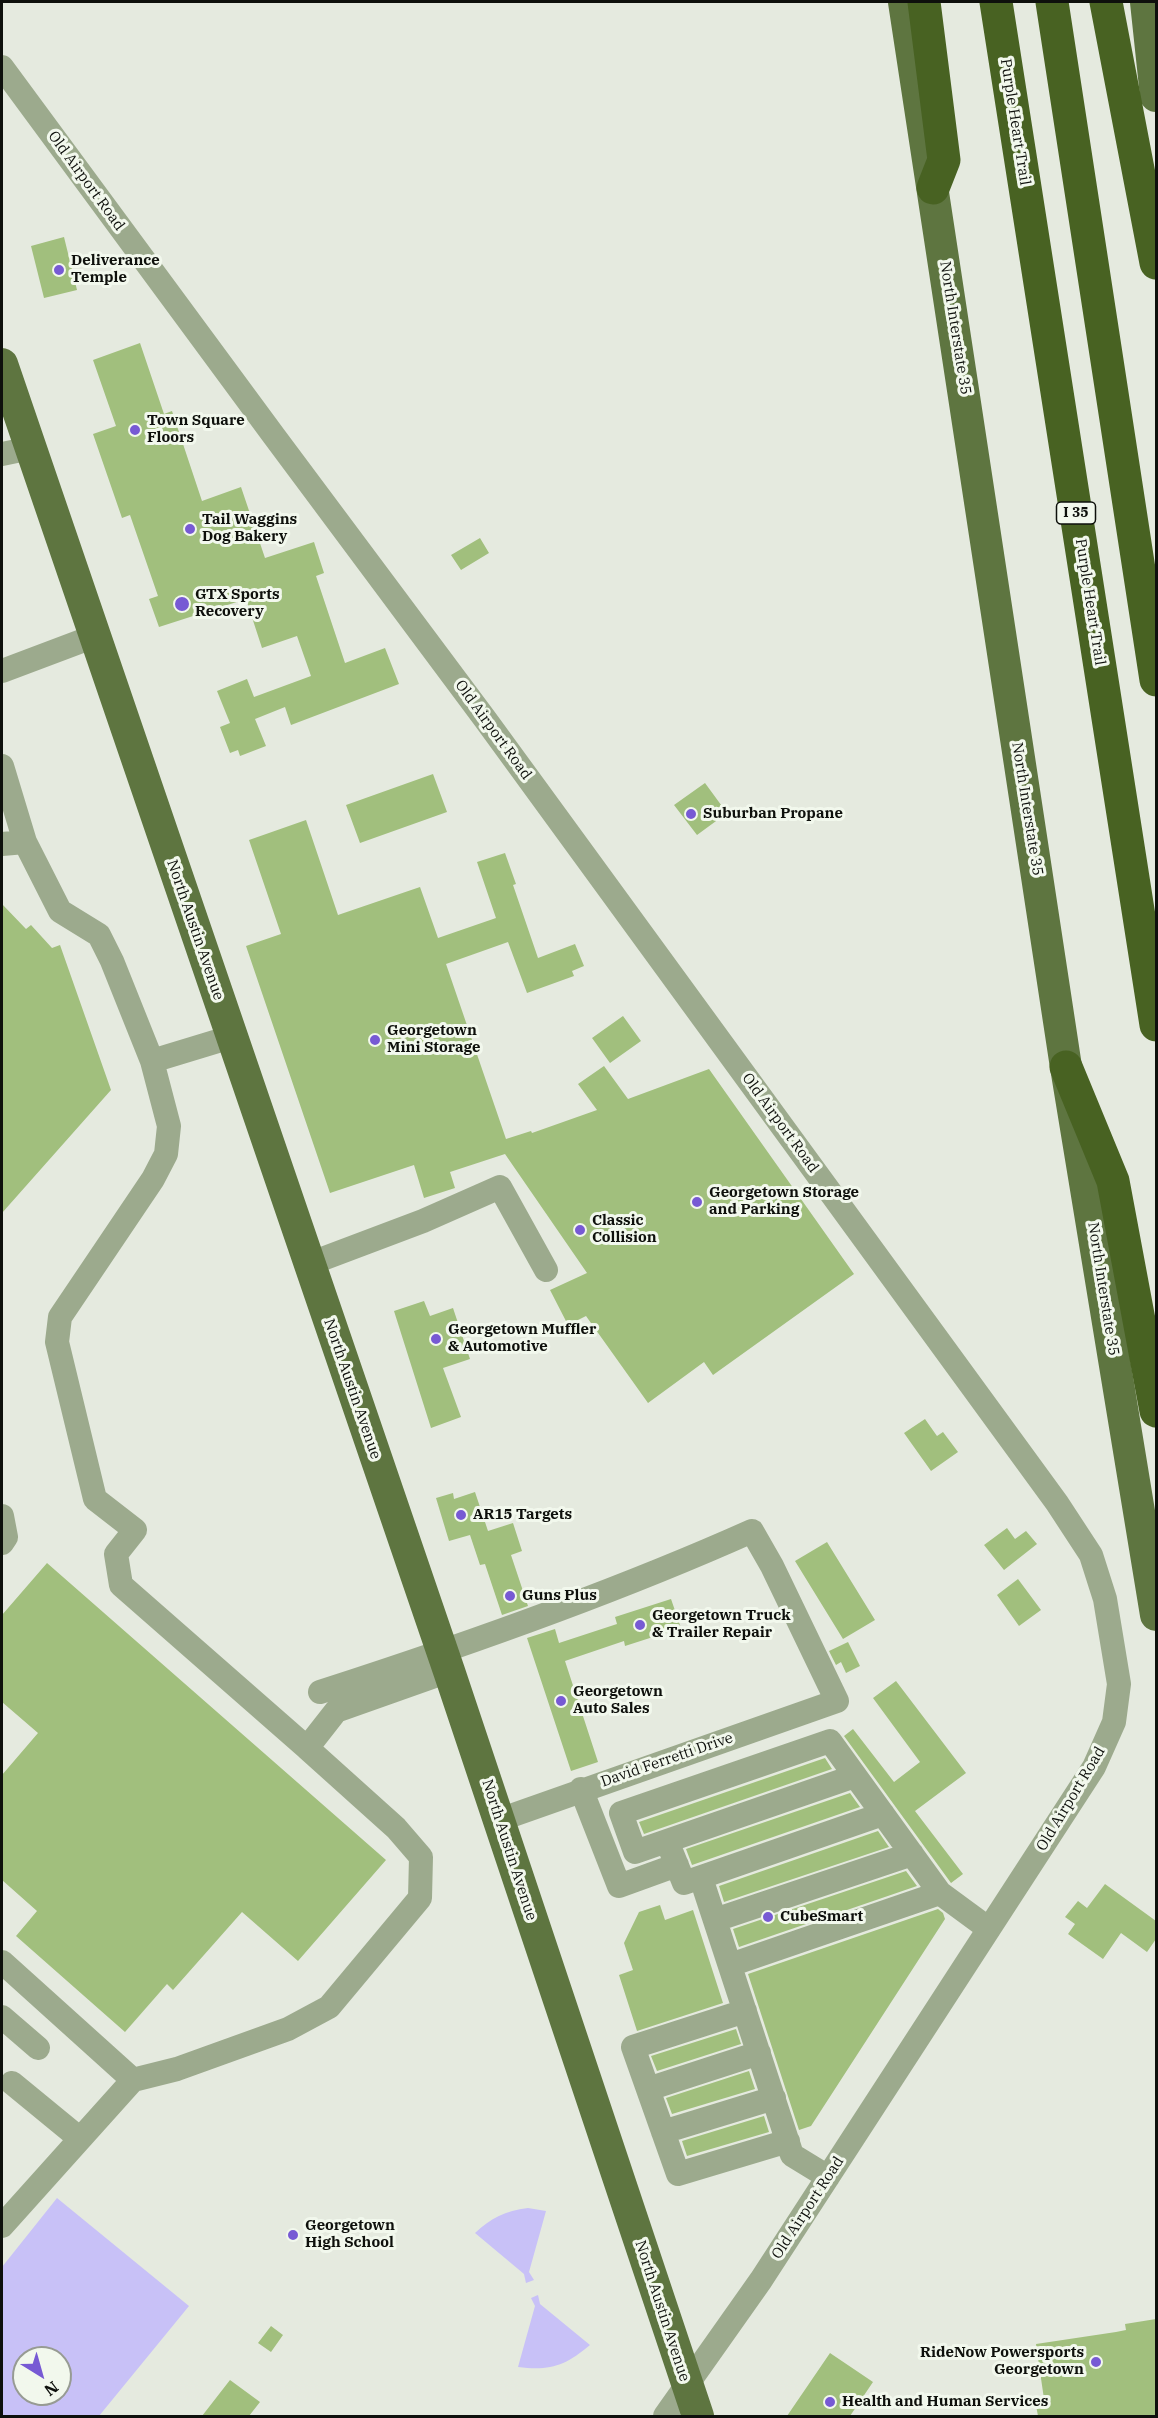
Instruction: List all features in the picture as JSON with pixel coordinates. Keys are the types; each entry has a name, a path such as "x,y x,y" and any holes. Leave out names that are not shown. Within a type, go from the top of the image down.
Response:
{"highway":[{"path":"924,2 944,160 933,188"},
{"name":"Purple Heart Trail","path":"996,2 1156,1025"},
{"path":"1052,2 1156,680"},
{"path":"1106,2 1156,263"},
{"path":"1066,1067 1113,1181 1156,1411"}],"main road":[{"name":"North Interstate 35","path":"904,2 1066,1067 1156,1616"},
{"path":"1146,2 1156,96"},
{"name":"North Austin Avenue","path":"2,364 16,451 94,636 446,1661 698,2416"}],"street":[{"name":"Old Airport Road","path":"2,67 281,446 486,719 1050,1493 1091,1555 1106,1599 1119,1684 1114,1722 1094,1767 761,2280 665,2416"},
{"path":"2,672 94,636"},
{"path":"2,766 13,843 60,911 99,935 152,1061 169,1126 166,1154 153,1179 60,1317 57,1342 95,1499 135,1530 116,1554 121,1585 396,1828 422,1857 420,1898 329,2007 288,2029 177,2069 133,2080 2,2226"},
{"path":"152,1061 231,1037"},
{"path":"309,1264 423,1221 500,1187 546,1270"},
{"path":"2,1516 6,1537 2,1543"},
{"name":"David Ferretti Drive","path":"446,1661 551,1614 670,1568 752,1531 772,1566 837,1701 581,1789 499,1820"},
{"path":"307,1748 336,1711 446,1661"},
{"path":"320,1692 446,1661"},
{"path":"855,1776 635,1852 621,1813 830,1741 940,1893 989,1929"},
{"path":"581,1789 619,1886 677,1865"},
{"path":"667,1841 684,1883 883,1814"},
{"path":"715,1920 912,1854"},
{"path":"701,1878 792,2155 828,2177"},
{"path":"730,1965 940,1893"},
{"path":"2,1962 133,2080"},
{"path":"745,2011 633,2047 678,2174 788,2141"},
{"path":"2,2017 38,2048"},
{"path":"648,2089 759,2053"},
{"path":"12,2083 79,2138"},
{"path":"663,2132 774,2098"}],"shaded area":[{"path":"57,2198 189,2306 99,2416 2,2416 2,2267"},
{"path":"528,2208 546,2211 529,2272 534,2280 526,2283 524,2274 475,2233 499,2216"},
{"path":"538,2295 540,2304 590,2345 573,2358 557,2365 539,2368 518,2367 535,2306 531,2298"}],"building":[{"path":"64,237 77,290 44,298 31,246"},
{"path":"140,343 164,414 172,411 202,501 241,487 265,558 314,542 324,573 316,576 345,663 385,648 399,684 291,725 285,707 255,719 266,746 240,756 238,750 230,753 220,727 230,723 217,691 247,679 254,697 311,676 297,636 262,648 246,599 159,627 149,599 158,596 130,515 122,518 93,434 116,426 93,360"},
{"path":"480,538 489,553 461,570 451,555"},
{"path":"433,774 447,812 360,843 346,805"},
{"path":"705,783 727,813 697,835 674,805"},
{"path":"306,820 338,915 420,887 438,938 496,918 477,862 505,853 516,884 513,885 538,958 575,944 584,966 572,971 574,976 527,993 508,942 446,964 506,1139 531,1131 532,1133 597,1110 578,1084 604,1066 628,1099 709,1069 854,1274 713,1375 704,1362 648,1403 586,1316 568,1325 550,1290 587,1273 505,1154 450,1172 455,1188 424,1198 414,1165 330,1193 246,946 281,934 249,840"},
{"path":"2,904 26,929 31,925 52,948 60,945 111,1090 2,1213"},
{"path":"623,1016 641,1041 610,1063 592,1038"},
{"path":"424,1301 430,1316 453,1308 470,1359 443,1368 461,1417 431,1428 394,1311"},
{"path":"925,1419 937,1436 943,1432 958,1452 931,1471 904,1433"},
{"path":"475,1492 488,1531 513,1523 522,1551 511,1555 528,1606 502,1615 485,1564 480,1565 470,1535 449,1541 436,1498 453,1493 454,1499"},
{"path":"1007,1528 1015,1539 1026,1531 1037,1544 1004,1570 984,1545"},
{"path":"827,1542 875,1620 843,1639 795,1561"},
{"path":"47,1563 386,1860 298,1961 242,1912 173,1990 167,1984 125,2032 16,1936 37,1911 2,1880 2,1775 38,1733 2,1702 2,1615"},
{"path":"1018,1579 1041,1610 1019,1626 997,1595"},
{"path":"671,1599 681,1628 625,1646 624,1641 565,1661 598,1762 571,1771 527,1638 555,1629 559,1643 617,1624 615,1617"},
{"path":"848,1642 860,1666 846,1673 841,1662 836,1665 829,1651"},
{"path":"896,1681 966,1773 915,1811 963,1874 951,1883 844,1736 853,1729 894,1782 920,1762 873,1698"},
{"path":"825,1758 832,1769 644,1834 639,1822"},
{"path":"850,1793 860,1807 692,1865 686,1849"},
{"path":"878,1831 889,1847 724,1902 719,1886"},
{"path":"906,1871 917,1886 739,1947 733,1929"},
{"path":"1105,1884 1156,1921 1156,1939 1147,1952 1121,1933 1103,1959 1068,1934 1075,1924 1065,1917 1078,1901 1087,1908"},
{"path":"660,1905 665,1920 693,1910 723,2003 637,2031 619,1975 633,1970 624,1943 639,1912"},
{"path":"938,1909 943,1913 945,1919 811,2126 799,2130 748,1974"},
{"path":"736,2029 741,2044 657,2071 651,2056"},
{"path":"749,2071 755,2089 672,2114 666,2098"},
{"path":"764,2116 769,2132 687,2156 682,2141"},
{"name":"RideNow Powersports Georgetown","path":"1156,2319 1156,2416 1038,2416 1035,2400 1044,2399 1036,2344 1126,2330 1125,2324"},
{"path":"271,2326 283,2335 271,2352 258,2343"},
{"path":"830,2353 873,2382 850,2416 787,2416"},
{"path":"230,2380 260,2402 249,2416 202,2416"}],"place":[{"name":"Deliverance Temple","path":"59,270"},
{"name":"Town Square Floors","path":"135,430"},
{"name":"Tail Waggins Dog Bakery","path":"190,529"},
{"name":"GTX Sports Recovery","path":"182,604"},
{"name":"Suburban Propane","path":"691,814"},
{"name":"Georgetown Mini Storage","path":"375,1040"},
{"name":"Georgetown Storage and Parking","path":"697,1202"},
{"name":"Classic Collision","path":"580,1230"},
{"name":"Georgetown Muffler & Automotive","path":"436,1339"},
{"name":"AR15 Targets","path":"461,1515"},
{"name":"Guns Plus","path":"510,1596"},
{"name":"Georgetown Truck & Trailer Repair","path":"640,1625"},
{"name":"Georgetown Auto Sales","path":"561,1701"},
{"name":"CubeSmart","path":"768,1917"},
{"name":"Georgetown High School","path":"293,2235"},
{"name":"RideNow Powersports Georgetown","path":"1096,2362"},
{"name":"Health and Human Services","path":"830,2402"}]}
